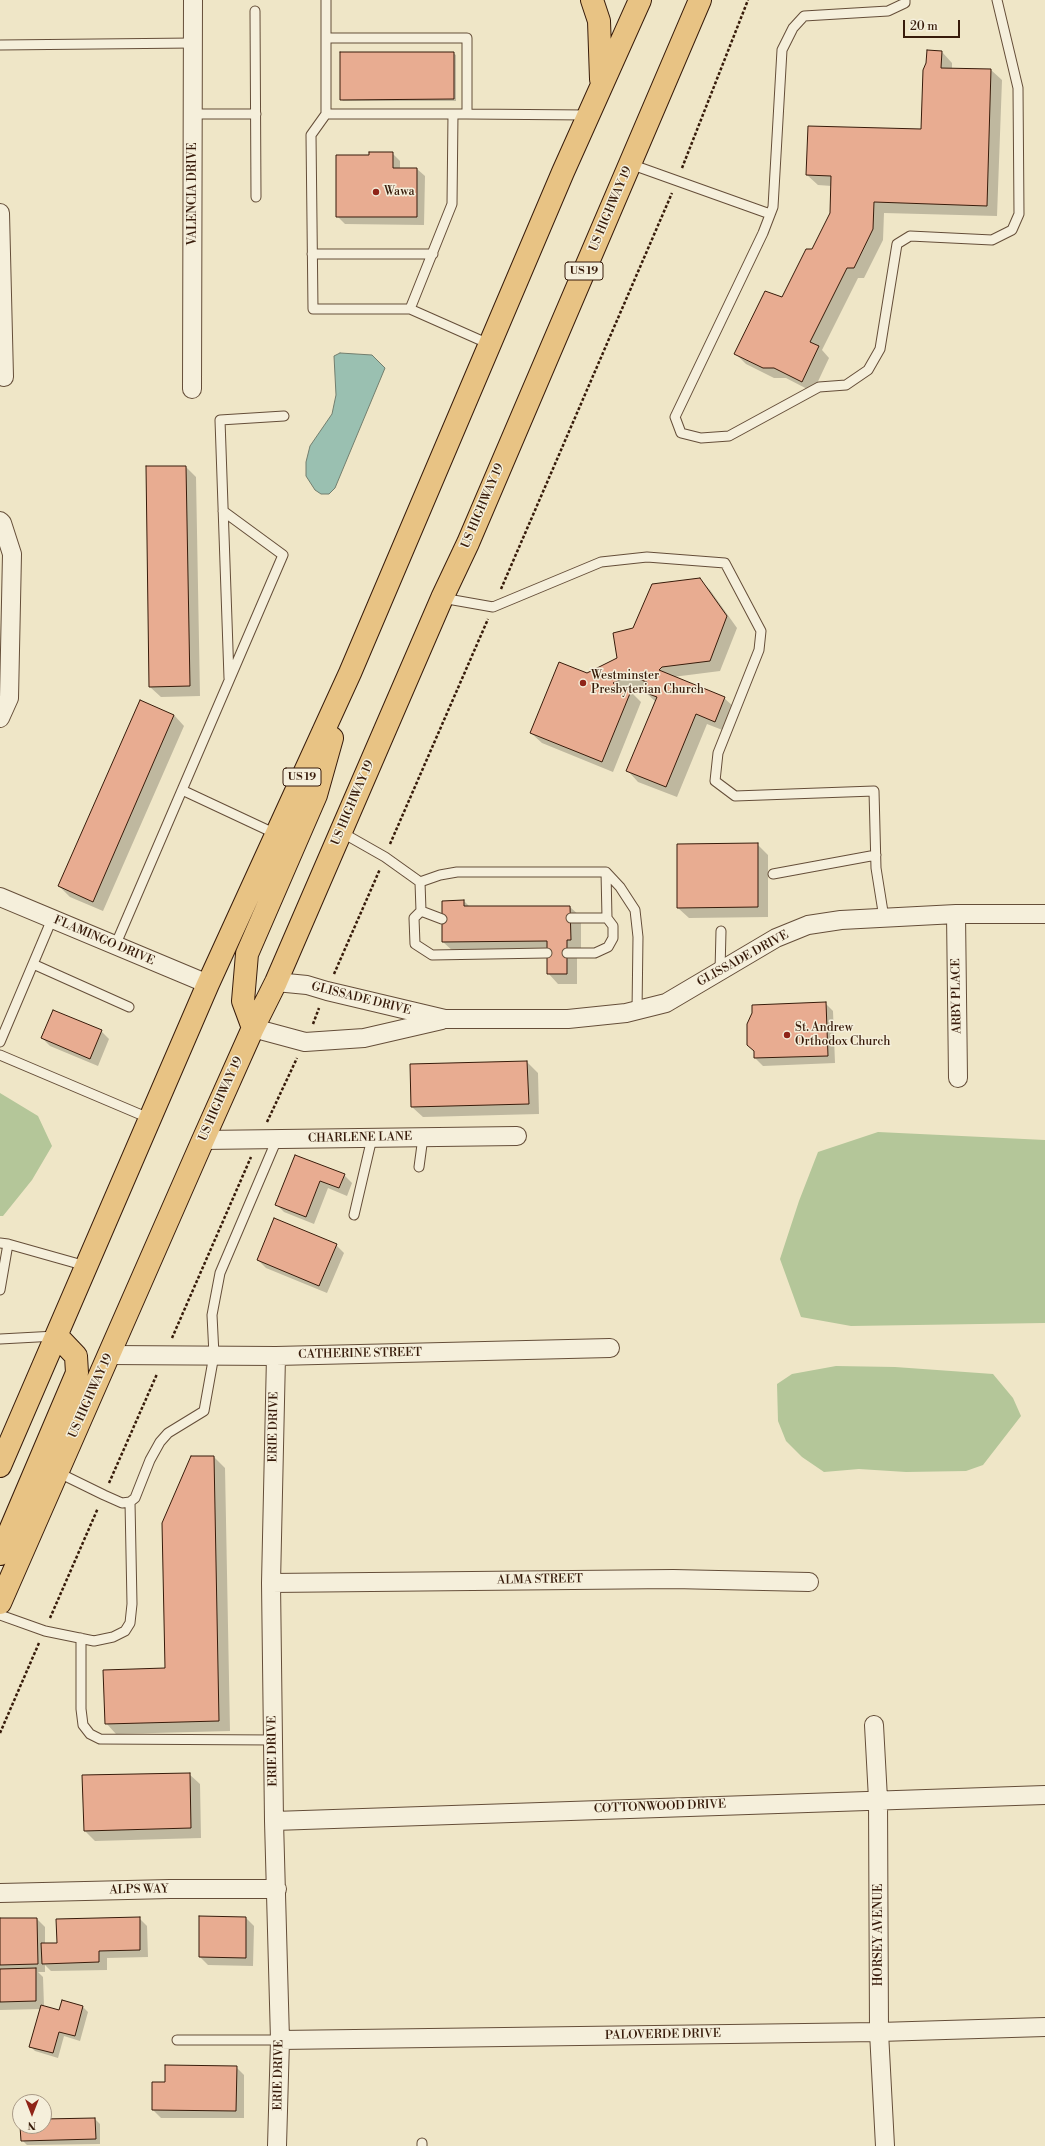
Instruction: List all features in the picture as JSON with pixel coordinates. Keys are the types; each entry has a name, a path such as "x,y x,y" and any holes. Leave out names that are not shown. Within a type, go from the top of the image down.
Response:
{"highway":[{"path":"592,0 599,20 601,86"},
{"name":"US 19","path":"0,1466 58,1336 208,984 350,673 587,116 640,0"},
{"name":"US HIGHWAY 19","path":"0,1603 203,1140 253,1028 276,982 442,598 468,542 700,0"},
{"path":"253,1028 242,1001 247,954 316,795 350,673"},
{"path":"0,1554 77,1373 76,1356 58,1336"}],"street":[{"name":"VALENCIA DRIVE","path":"192,389 193,0"},
{"path":"0,213 4,377"},
{"path":"0,521 12,554 8,698 0,718"},
{"name":"FLAMINGO DRIVE","path":"0,897 208,984"},
{"name":"GLISSADE DRIVE","path":"276,982 308,985 327,992 445,1019 568,1019 626,1013 666,1003 776,938 808,925 841,920 956,914 1045,914"},
{"name":"ARBY PLACE","path":"956,914 958,1078"},
{"name":"GLISSADE DRIVE","path":"253,1028 305,1042 364,1038 445,1019"},
{"name":"CHARLENE LANE","path":"203,1140 517,1136"},
{"name":"CATHERINE STREET","path":"109,1355 276,1356 610,1348"},
{"name":"ERIE DRIVE","path":"276,1356 271,1583 274,1821 280,2040 278,2146"},
{"name":"ALMA STREET","path":"271,1583 665,1579 810,1582"},
{"name":"HORSEY AVENUE","path":"874,1725 878,1799 879,2032 886,2146"},
{"name":"COTTONWOOD DRIVE","path":"274,1821 878,1799 1045,1795"},
{"name":"ALPS WAY","path":"0,1893 277,1889"},
{"name":"PALOVERDE DRIVE","path":"280,2040 879,2032 1045,2027"}],"lane":[{"path":"326,0 326,114 311,136 312,310 410,309 489,344"},
{"path":"905,0 905,3 888,11 804,16 793,28 782,50 773,207 675,417 681,433 701,438 729,436 819,387 846,385 868,370 880,348 897,244 910,236 992,240 1012,230 1019,214 1018,88 997,0"},
{"path":"255,11 256,197"},
{"path":"326,38 467,38 467,114"},
{"path":"0,45 193,43"},
{"path":"193,114 256,114"},
{"path":"326,114 587,116"},
{"path":"410,309 452,204 453,114"},
{"path":"630,164 770,214"},
{"path":"312,254 433,254"},
{"path":"229,681 220,420 284,416"},
{"path":"115,946 283,555 223,511"},
{"path":"442,598 493,607 601,562 647,557 724,562 761,631 759,650 718,753 715,781 735,796 874,791 876,855 884,918"},
{"path":"182,790 276,834"},
{"path":"341,832 385,856 420,882"},
{"path":"773,874 876,855"},
{"path":"420,882 440,875 457,872 606,872 620,887 635,910 638,938 636,1010"},
{"path":"567,953 595,953 608,947 613,938 613,926 607,918 606,872"},
{"path":"420,882 421,911 414,918 415,944 432,955 546,953"},
{"path":"421,911 442,919"},
{"path":"571,918 607,918"},
{"path":"0,1042 52,919"},
{"path":"720,972 721,932"},
{"path":"33,964 129,1007"},
{"path":"0,1056 151,1119"},
{"path":"419,1167 423,1137"},
{"path":"354,1215 372,1138"},
{"path":"58,1472 122,1503 130,1502 135,1498 150,1460 160,1442 168,1433 204,1411 214,1355 212,1315 220,1273 277,1139"},
{"path":"0,1290 4,1243 87,1266"},
{"path":"0,1339 58,1336"},
{"path":"0,1615 44,1631 94,1641 113,1637 125,1631 130,1623 130,1502"},
{"path":"81,1638 80,1709 83,1725 90,1734 100,1739 273,1740"},
{"path":"177,2040 280,2040"}],"shaded area":[{"path":"340,353 372,355 385,368 335,488 329,494 321,494 315,490 306,476 306,462 310,446 332,414 336,395 334,356"},
{"path":"0,1093 38,1116 52,1146 32,1180 3,1216 0,1216"},
{"path":"878,1132 1045,1140 1045,1323 851,1326 801,1317 780,1259 799,1201 818,1152"},
{"path":"836,1366 895,1367 993,1374 1013,1398 1021,1416 983,1465 966,1471 906,1472 859,1469 824,1472 802,1457 786,1441 778,1421 777,1384 792,1374"}],"building":[{"path":"927,50 942,51 941,68 991,69 987,206 874,202 873,229 854,268 847,268 810,342 819,346 802,382 774,368 763,368 734,354 765,291 782,297 806,249 812,249 830,213 831,176 806,175 808,126 921,129 923,70 926,63"},
{"path":"340,52 454,52 454,99 340,100"},
{"name":"Wawa","path":"369,152 393,152 393,168 417,168 417,217 336,217 336,155 369,155"},
{"path":"146,466 186,466 190,686 149,687"},
{"name":"Westminster Presbyterian Church","path":"700,578 727,616 710,661 662,667 659,670 725,697 715,722 696,714 666,787 626,771 657,697 643,692 647,682 629,676 613,683 631,691 602,762 530,733 559,662 587,673 617,658 613,633 633,628 652,584"},
{"path":"140,700 174,715 93,902 58,886"},
{"path":"758,843 758,907 677,908 677,844"},
{"path":"464,900 464,906 570,906 571,940 567,940 567,974 547,974 547,941 442,942 442,901"},
{"name":"St. Andrew Orthodox Church","path":"826,1002 828,1056 754,1058 754,1051 747,1045 747,1024 752,1013 752,1005"},
{"path":"53,1010 102,1030 90,1059 41,1038"},
{"path":"527,1061 529,1104 411,1107 410,1064"},
{"path":"295,1155 345,1174 339,1188 320,1181 306,1217 275,1205"},
{"path":"274,1218 337,1244 319,1286 257,1260"},
{"path":"191,1456 214,1456 219,1721 105,1724 103,1670 165,1668 162,1523"},
{"path":"190,1773 191,1828 84,1831 82,1775"},
{"path":"199,1916 246,1917 246,1958 199,1957"},
{"path":"140,1917 140,1950 99,1951 99,1962 42,1964 41,1943 57,1943 56,1919"},
{"path":"0,1918 37,1918 38,1964 0,1965"},
{"path":"36,1968 36,2001 0,2002 0,1969"},
{"path":"62,2000 83,2006 75,2036 59,2032 53,2053 29,2047 41,2005 59,2010"},
{"path":"165,2065 237,2066 236,2111 152,2110 152,2082 165,2082"},
{"path":"95,2118 96,2139 21,2141 21,2134 52,2134 52,2119"}],"place":[{"name":"Wawa","path":"376,192"},
{"name":"Westminster Presbyterian Church","path":"583,683"},
{"name":"St. Andrew Orthodox Church","path":"787,1035"}]}
